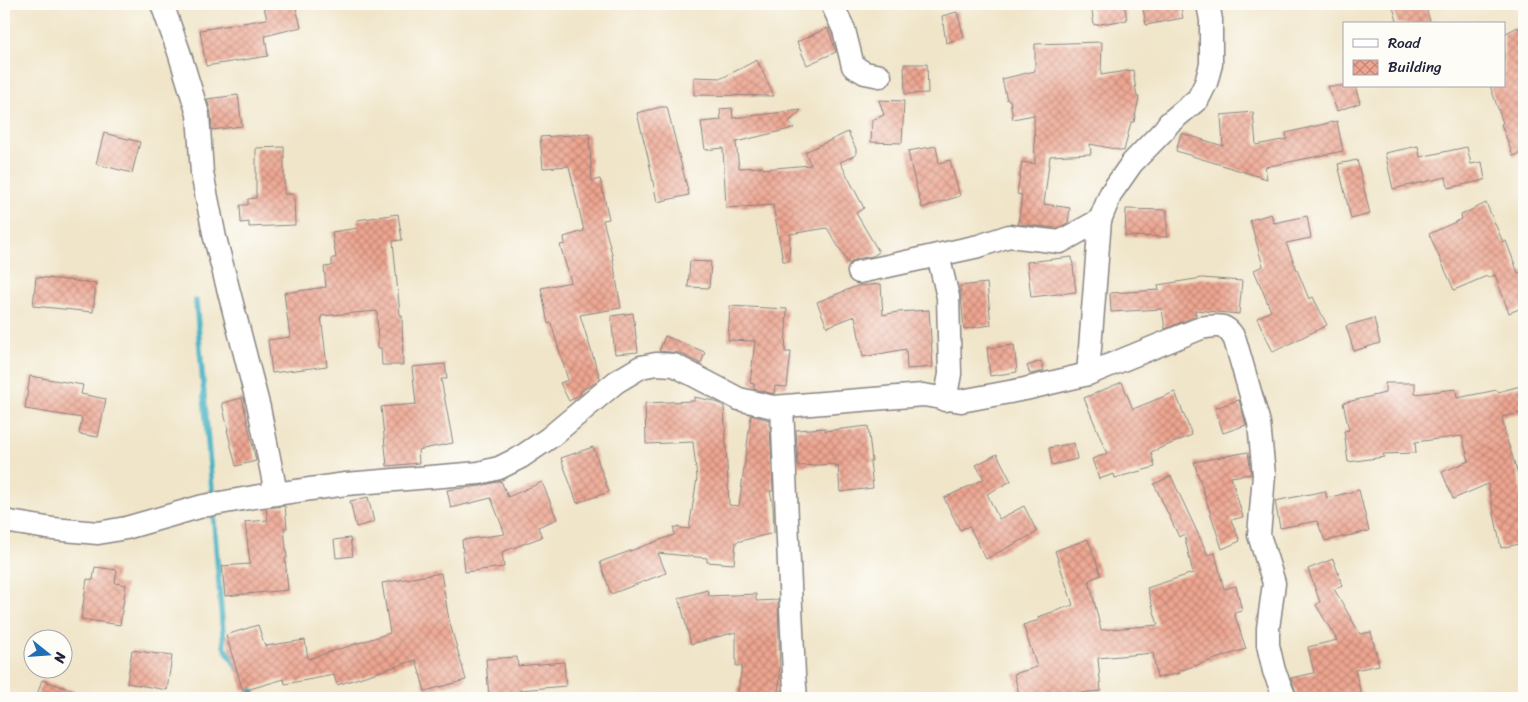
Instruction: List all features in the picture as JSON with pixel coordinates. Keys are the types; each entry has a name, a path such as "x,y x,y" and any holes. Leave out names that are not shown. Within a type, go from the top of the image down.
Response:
{"street":[{"path":"162,4 198,114 202,173 215,238 259,408 276,494"},
{"path":"832,4 844,30 853,66 865,73 880,76"},
{"path":"1088,374 1100,220 1112,193 1132,164 1169,123 1198,99 1206,83 1211,64 1211,20 1208,4"},
{"path":"859,272 979,246 1009,236 1060,242 1100,220"},
{"path":"938,254 948,297 950,374 945,400"},
{"path":"4,521 53,529 98,533 126,528 203,506 276,494 346,484 479,473 499,468 521,457 549,438 616,382 642,367 656,364 674,365 739,398 773,407 923,395 945,400 961,401 1025,389 1088,374 1201,328 1219,326 1231,332 1235,340 1259,423 1264,475 1260,536 1274,583 1268,628 1268,644 1274,670 1285,698"},
{"path":"782,407 796,698"}],"building":[{"path":"263,4 295,4 301,27 265,36 268,56 206,66 200,30 267,19"},
{"path":"1091,4 1124,4 1127,20 1094,25"},
{"path":"1142,4 1180,4 1183,18 1146,25"},
{"path":"1392,4 1425,4 1430,21 1397,22"},
{"path":"957,12 964,37 946,43 942,16"},
{"path":"1518,27 1524,39 1524,152 1513,156 1491,88 1506,88 1506,33"},
{"path":"828,28 836,52 807,65 797,42"},
{"path":"1102,42 1101,75 1133,70 1137,97 1139,97 1134,122 1131,122 1124,151 1090,144 1091,154 1050,156 1044,204 1070,208 1068,223 1057,228 1018,224 1022,195 1017,194 1022,162 1035,164 1034,115 1013,119 1010,100 1007,100 1002,79 1035,71 1035,44"},
{"path":"757,60 774,96 694,95 694,77 722,78"},
{"path":"904,64 927,64 928,93 905,94"},
{"path":"1328,86 1356,88 1360,103 1337,111"},
{"path":"238,95 242,126 212,130 211,113 207,99"},
{"path":"879,100 904,101 902,143 871,142 872,120 884,115"},
{"path":"667,107 689,195 657,202 637,113"},
{"path":"732,108 733,118 801,110 789,122 794,128 736,142 739,168 763,167 763,169 811,165 805,152 848,132 856,149 856,155 840,162 864,208 856,213 879,252 873,256 856,259 849,264 827,228 790,234 789,261 783,261 773,205 726,208 723,148 705,150 701,122 721,120 720,109"},
{"path":"1253,112 1256,145 1287,139 1286,133 1337,121 1343,151 1265,167 1267,179 1176,151 1181,133 1223,146 1221,115"},
{"path":"104,133 140,142 132,173 96,164"},
{"path":"589,134 592,181 600,179 609,219 603,220 612,254 621,308 580,315 600,379 580,391 581,394 569,401 560,383 568,380 551,323 548,324 541,288 571,282 560,245 565,244 564,237 584,231 569,166 543,168 540,137"},
{"path":"936,146 939,163 950,160 960,196 922,208 908,151"},
{"path":"1418,146 1420,157 1467,147 1471,164 1482,162 1485,180 1448,188 1446,177 1393,189 1385,153"},
{"path":"284,147 284,194 294,194 295,225 249,227 249,222 241,223 240,205 248,205 248,199 256,198 256,148"},
{"path":"1357,160 1370,214 1351,219 1338,164"},
{"path":"1486,203 1503,242 1506,241 1518,273 1524,271 1524,307 1509,313 1495,275 1488,278 1487,276 1454,290 1429,234 1462,219 1461,215"},
{"path":"1126,209 1167,210 1167,237 1125,236"},
{"path":"398,214 402,240 393,241 400,315 402,315 403,365 382,365 381,348 378,348 377,311 321,316 327,366 272,373 268,340 290,337 284,293 326,287 324,267 332,266 332,258 336,258 332,232 358,228 357,220"},
{"path":"1271,214 1274,223 1307,216 1311,238 1286,243 1309,299 1313,297 1327,325 1273,352 1257,318 1271,311 1254,270 1263,266 1250,220"},
{"path":"1072,257 1076,292 1031,297 1027,262"},
{"path":"690,261 711,262 709,288 688,287"},
{"path":"36,277 96,283 93,312 33,306"},
{"path":"1202,278 1242,281 1239,314 1195,310 1196,316 1165,329 1162,309 1111,312 1110,293 1159,290 1158,285"},
{"path":"987,283 991,325 964,329 960,286"},
{"path":"881,284 883,315 929,310 933,367 907,369 906,349 863,357 855,316 827,327 817,302 857,286"},
{"path":"730,306 787,309 785,352 791,352 787,387 775,386 774,394 754,389 754,384 750,383 755,341 728,340"},
{"path":"633,313 638,352 615,354 611,316"},
{"path":"1374,318 1380,343 1354,351 1346,326"},
{"path":"665,336 705,352 701,364 680,353 659,351"},
{"path":"1014,345 1017,372 990,376 987,348"},
{"path":"1041,361 1044,371 1030,374 1027,366"},
{"path":"445,364 447,379 441,379 453,443 418,450 419,463 387,466 381,407 416,404 412,367"},
{"path":"30,376 83,385 81,394 106,399 98,437 79,434 82,418 25,409"},
{"path":"1122,382 1133,409 1175,392 1192,435 1151,452 1155,467 1115,478 1114,474 1099,479 1092,459 1107,454 1084,398"},
{"path":"1385,383 1415,383 1415,394 1456,389 1457,398 1497,390 1498,392 1524,385 1524,412 1502,417 1506,437 1518,474 1524,509 1524,543 1501,548 1488,484 1453,499 1442,472 1469,461 1462,436 1415,442 1416,453 1383,454 1384,457 1348,462 1344,431 1349,430 1343,403 1385,393"},
{"path":"694,397 714,401 724,406 729,505 739,506 751,415 769,420 773,491 770,491 773,505 774,533 736,542 734,564 707,562 707,558 658,553 666,573 611,594 600,562 674,535 674,527 689,529 697,478 693,442 646,444 645,403 694,401"},
{"path":"242,398 256,461 236,466 222,403"},
{"path":"1239,400 1246,425 1223,433 1215,408"},
{"path":"868,426 873,488 840,492 838,465 798,466 796,430 825,428 825,431"},
{"path":"1074,443 1077,459 1052,465 1049,448"},
{"path":"593,447 609,492 577,503 561,458"},
{"path":"1248,452 1251,474 1231,477 1243,517 1231,520 1240,541 1222,549 1194,462"},
{"path":"997,454 1011,481 987,494 999,519 1024,506 1037,532 986,559 969,526 960,530 944,498 984,479 976,465"},
{"path":"1171,476 1208,555 1215,553 1224,589 1236,586 1242,611 1234,613 1246,649 1179,671 1180,673 1157,678 1153,653 1098,658 1101,691 1069,694 1057,698 1020,698 1014,674 1037,667 1023,625 1039,620 1038,617 1073,605 1055,551 1088,539 1101,575 1089,580 1101,630 1158,625 1147,588 1193,573 1184,534 1179,537 1154,484"},
{"path":"501,481 508,497 542,482 557,519 538,527 542,537 502,552 504,567 465,572 462,540 505,534 491,498 451,508 447,490"},
{"path":"1359,490 1369,531 1325,541 1317,521 1280,528 1275,501 1325,491 1327,498"},
{"path":"368,497 374,522 356,527 350,501"},
{"path":"285,506 287,528 284,528 287,558 285,558 288,590 225,596 222,566 250,564 245,522 268,520 266,508"},
{"path":"350,538 353,556 336,558 334,540"},
{"path":"1333,559 1343,586 1334,589 1360,634 1371,632 1379,665 1355,670 1362,698 1298,698 1291,678 1314,673 1308,647 1337,640 1316,605 1320,602 1308,569"},
{"path":"95,567 117,570 115,583 126,585 120,625 81,619 87,579 93,580"},
{"path":"441,573 449,620 466,680 425,691 416,660 337,685 334,675 285,684 284,679 243,691 226,635 258,625 265,646 305,640 308,659 390,633 382,583"},
{"path":"707,590 709,596 756,594 756,601 778,600 780,677 777,698 737,698 742,666 736,666 736,632 691,644 679,598"},
{"path":"132,650 172,656 167,690 127,683"},
{"path":"517,657 518,666 564,662 566,686 520,690 521,698 489,698 486,659"},
{"path":"42,680 89,696 88,698 36,698"}],"waterway":[{"path":"196,301 213,501"},
{"path":"213,510 224,646 238,669"},
{"path":"247,683 256,698"}]}
